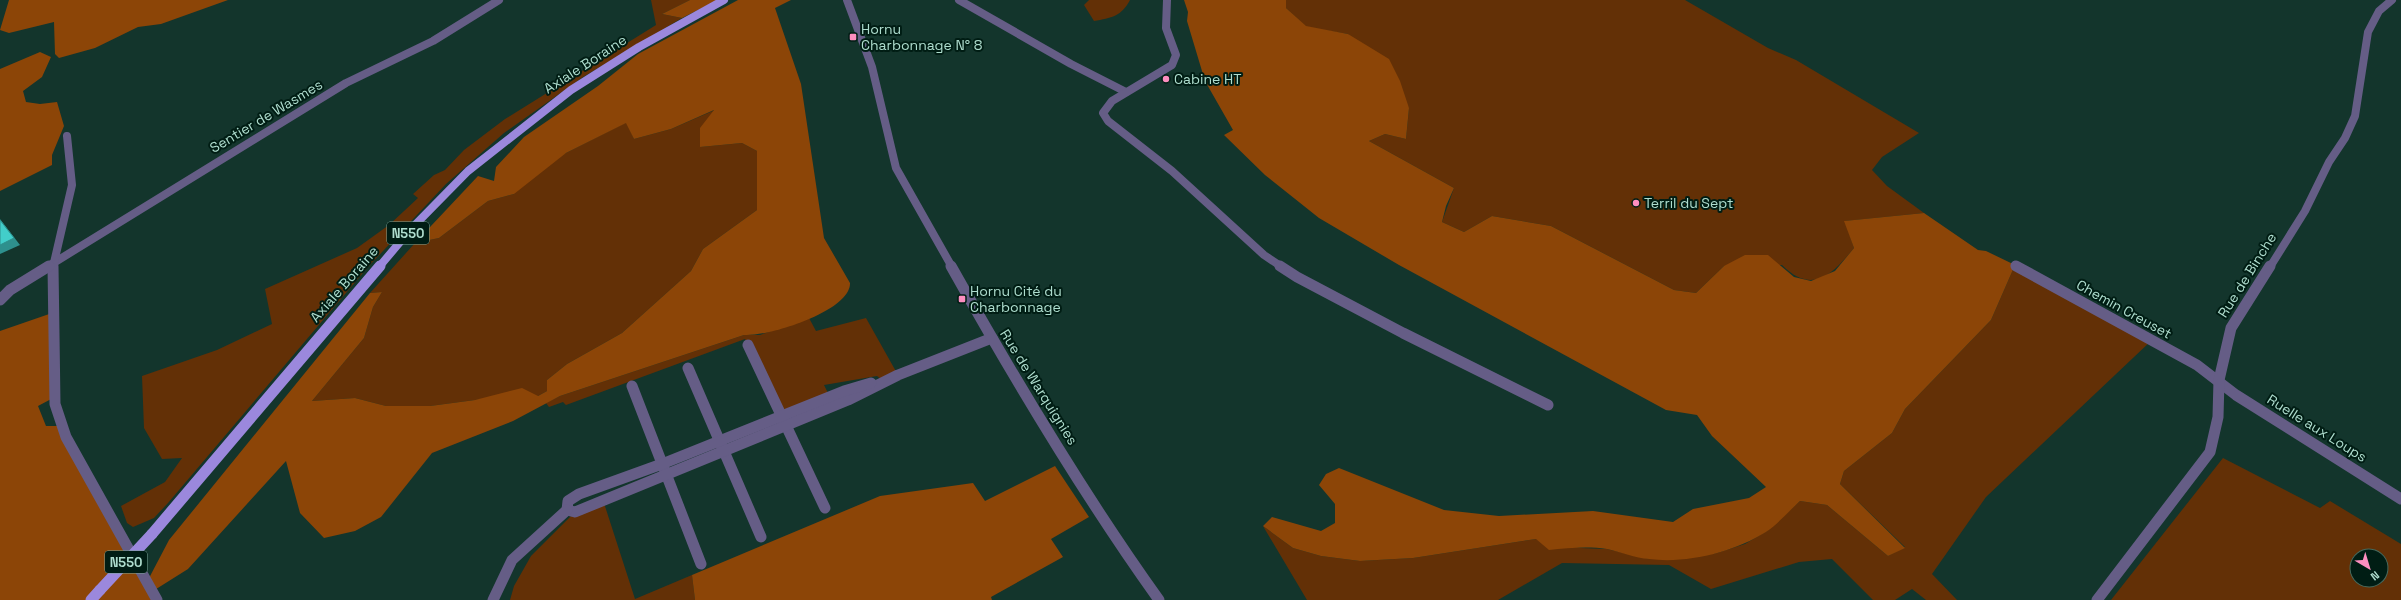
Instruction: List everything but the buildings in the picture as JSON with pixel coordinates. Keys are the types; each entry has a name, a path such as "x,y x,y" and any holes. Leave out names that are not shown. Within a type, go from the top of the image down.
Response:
{"main road":[{"name":"Axiale Boraine","path":"91,600 152,534 411,229 468,171 571,90 638,47 724,0"}],"street":[{"name":"Sentier de Wasmes","path":"0,300 10,290 310,104 433,41 498,0"},
{"name":"Rue de Warquignies","path":"847,0 872,67 896,168 992,338 1124,550 1159,600"},
{"path":"959,0 1071,64 1126,92"},
{"path":"1167,0 1166,28 1176,55 1172,64 1126,92 1105,108 1103,113 1108,121 1172,171 1264,255 1297,277 1403,333 1548,405"},
{"name":"Rue de Binche","path":"2097,600 2210,452 2218,417 2219,380 2231,328 2305,211 2330,162 2348,132 2355,116 2368,32 2379,11 2392,0"},
{"path":"67,136 72,162 72,185 53,264 54,397 66,437 157,600"},
{"name":"Chemin Creuset","path":"2015,265 2197,365 2219,380"},
{"path":"567,510 575,512 664,469 784,421 848,400 898,375 992,338"},
{"path":"748,345 825,508"},
{"path":"688,368 761,537"},
{"name":"Ruelle aux Loups","path":"2219,380 2236,395 2401,499"},
{"path":"632,386 701,564"},
{"path":"493,600 512,560 567,510 568,501 582,493 664,469"},
{"path":"582,493 597,494 594,504"}],"shaded area":[{"path":"9,0 228,0 161,24 138,27 95,48 59,58 55,54 54,22 9,33 0,30"},
{"path":"651,0 690,0 662,14 682,18 583,77 504,133 446,184 368,267 154,518 133,527 127,523 121,506 165,482 182,458 162,459 144,428 142,376 217,350 272,324 265,289 357,248 389,225 418,198 413,194 434,175 445,170 464,150 505,119 656,25"},
{"path":"690,0 718,0 682,18 662,14"},
{"path":"738,0 791,0 775,8 801,84 824,238 850,283 847,293 837,303 823,312 788,327 771,332 744,335 560,396 513,421 432,453 381,517 355,531 324,538 300,513 286,461 188,569 153,591 157,600 0,600 0,331 55,312 55,397 38,406 46,426 62,426 148,580 169,540 370,293 382,292 373,307 364,338 312,401 355,398 386,406 430,406 475,400 522,388 538,396 547,391 547,380 567,364 622,333 691,271 703,249 757,210 757,151 742,143 700,147 700,128 714,110 671,129 634,139 626,123 566,153 514,194 488,201 439,238 415,243 478,176 494,181 496,167 524,137 598,86 638,54"},
{"path":"1089,0 1130,0 1120,13 1106,19 1094,21 1084,5"},
{"path":"1184,0 1286,0 1286,8 1306,26 1348,34 1389,59 1400,81 1409,108 1406,139 1385,134 1369,141 1454,188 1446,206 1442,222 1464,232 1492,216 1551,226 1674,290 1696,293 1724,266 1745,255 1768,255 1794,277 1811,281 1835,271 1854,248 1844,221 1924,213 1978,250 1986,251 2015,265 1991,320 1905,409 1892,433 1844,471 1840,484 1905,548 1888,556 1827,505 1800,501 1770,529 1753,539 1725,551 1679,560 1644,558 1600,548 1549,550 1536,539 1413,558 1360,561 1321,556 1293,548 1263,526 1272,517 1321,531 1335,523 1335,504 1319,485 1326,474 1339,468 1444,510 1499,516 1593,511 1673,522 1693,509 1749,498 1766,487 1712,436 1697,415 1666,410 1399,265 1319,218 1265,175 1224,135 1233,130 1205,81 1187,21 1188,12"},
{"name":"Terril du Sept","path":"1286,0 1685,0 1768,48 1796,60 1919,133 1882,157 1872,170 1887,186 1924,213 1845,221 1854,248 1838,266 1821,278 1812,280 1803,279 1793,274 1782,265 1724,266 1696,293 1674,290 1551,226 1492,216 1464,232 1442,222 1454,188 1369,141 1385,134 1406,139 1409,108 1348,34 1306,27 1286,8"},
{"path":"40,52 51,57 42,77 23,91 26,102 40,104 57,102 64,126 52,155 52,165 0,191 0,69"},
{"path":"715,110 700,147 742,143 757,151 757,210 703,249 691,271 622,333 567,364 547,380 547,391 538,396 475,400 430,406 386,406 355,398 312,401 364,338 373,307 382,292 370,293 415,243 439,238 488,201 514,194 524,171 566,153 627,122 634,139 671,129"},
{"path":"2015,265 2152,340 1986,497 1932,574 1957,600 1926,600 1912,589 1895,600 1873,600 1832,559 1799,562 1711,589 1669,565 1562,563 1498,600 1307,600 1263,526 1293,548 1321,556 1360,561 1413,558 1536,539 1580,548 1607,549 1649,559 1681,559 1717,553 1745,544 1767,531 1800,501 1827,505 1888,556 1905,547 1840,484 1844,471 1892,433 1905,409 1991,320"},
{"path":"809,318 816,331 866,318 898,375 882,380 877,376 824,385 830,397 782,416 745,339 566,405 563,402 549,407 546,403 560,396 744,335 760,335"},
{"path":"2223,458 2320,508 2330,501 2401,544 2401,600 2111,600"},
{"path":"1055,466 1089,517 1051,539 1063,557 991,597 992,600 695,600 692,575 880,496 973,483 985,501"},
{"path":"603,500 635,599 692,575 695,600 510,600 514,586 531,556 575,512"}],"place":[{"name":"Hornu Charbonnage N° 8","path":"853,37"},
{"name":"Cabine HT","path":"1166,79"},
{"name":"Terril du Sept","path":"1636,203"},
{"name":"Hornu Cité du Charbonnage","path":"962,299"}]}
